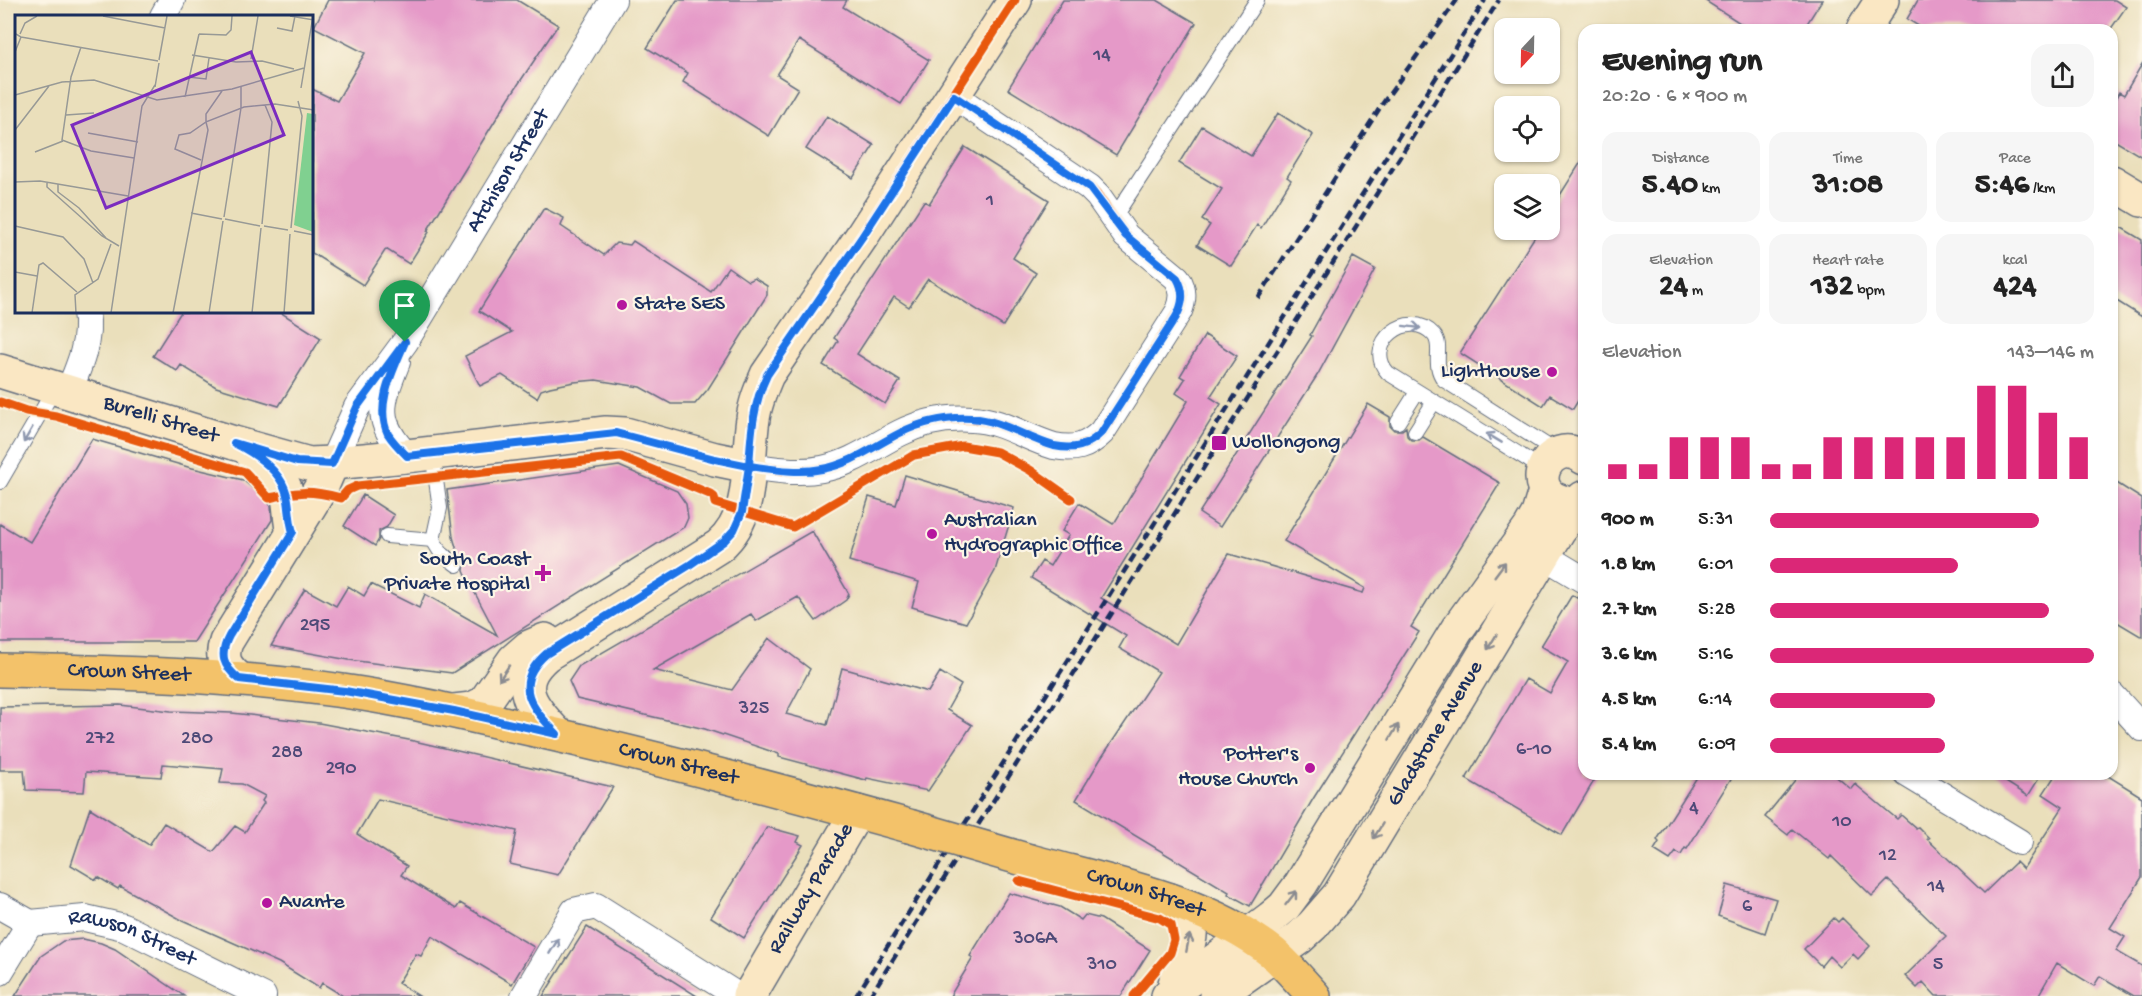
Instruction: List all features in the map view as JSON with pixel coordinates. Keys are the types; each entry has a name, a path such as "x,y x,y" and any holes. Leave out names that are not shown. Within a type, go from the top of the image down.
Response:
{"main road":[{"path":"557,734 531,704 527,687 534,668 539,660 724,541 734,530 742,512 753,417 767,375 862,237 1015,0"},
{"path":"1867,24 1882,0"},
{"path":"2118,186 2142,200"},
{"name":"Burelli Street","path":"0,371 297,462 332,464 616,433 749,466"},
{"path":"234,443 264,461 282,483 287,494 289,519 293,532"},
{"name":"Atchison Street","path":"239,679 228,670 224,662 223,653 226,642 322,486 332,464"},
{"path":"1558,468 1551,497 1566,503 1578,499"},
{"name":"Gladstone Avenue","path":"1216,996 1299,938 1313,926 1339,895 1536,545 1538,514 1558,468"},
{"name":"Gladstone Avenue","path":"1171,994 1284,907 1301,884 1458,628 1500,567 1536,545 1566,519 1578,503"},
{"path":"454,711 472,709 484,704 508,667 529,647 541,640 571,639"},
{"name":"Crown Street","path":"0,670 160,674 239,679 345,691 454,711 557,734 909,826 1170,900 1246,935 1273,954 1314,996"},
{"name":"Railway Parade","path":"749,996 857,812"},
{"path":"1170,900 1184,912 1189,922 1190,934 1171,994"}],"street":[{"path":"164,15 172,0"},
{"name":"Atchison Street","path":"332,464 357,407 405,342 613,0"},
{"path":"749,466 783,470 821,470 850,460 914,427 942,419 958,418 988,421 1054,446 1064,448 1085,446 1102,432 1176,317 1182,304 1183,292 1177,278 1135,244 1089,187 954,96"},
{"path":"61,390 80,366 87,330 86,314"},
{"name":"Atchison Street","path":"405,342 390,381 383,412 388,434 419,455"},
{"path":"1536,545 1578,576"},
{"path":"2118,702 2142,728"},
{"path":"1917,780 2019,842"},
{"path":"0,906 30,923 0,972"},
{"path":"524,996 574,911 596,906 738,996"},
{"name":"Rawson Street","path":"30,923 86,918 124,927 189,957 263,996"}],"lane":[{"path":"1113,219 1257,0"},
{"path":"1405,324 1417,326 1433,334 1438,345 1436,365 1440,375 1447,383 1558,468 1434,402 1388,373 1380,364 1380,353 1385,339 1393,330 1405,324"},
{"path":"0,482 61,390"},
{"path":"1398,422 1417,392"},
{"path":"1414,432 1434,402"},
{"path":"419,455 440,508 433,540 441,553 457,566"},
{"path":"387,536 433,540"}],"building":[{"path":"328,0 517,0 558,25 509,98 409,264 386,249 363,285 314,254 314,90 337,101 365,53 314,27"},
{"path":"677,0 847,0 843,7 929,60 901,104 799,40 777,75 798,88 769,136 683,82 688,73 647,48"},
{"path":"1063,0 1157,0 1196,23 1116,155 1008,89"},
{"path":"1704,0 1822,0 1807,24 1742,24"},
{"path":"1918,0 2115,0 2126,7 2114,24 1915,24 1907,19"},
{"path":"2142,64 2142,157 2118,143 2118,94 2119,92 2124,95"},
{"path":"1278,113 1313,135 1287,177 1291,180 1261,228 1257,225 1231,266 1197,245 1210,225 1202,220 1222,189 1179,163 1202,126 1251,156"},
{"path":"827,116 874,145 853,178 806,149"},
{"path":"965,147 1049,200 1013,258 1036,273 1003,326 928,279 909,307 894,297 857,354 900,381 885,404 823,365 838,341 834,338 924,201 929,204"},
{"path":"1578,167 1578,401 1573,409 1550,395 1543,406 1460,353 1533,240 1560,240 1560,195"},
{"name":"State SES","path":"544,208 564,218 561,226 604,255 616,243 630,245 633,241 711,292 728,267 748,281 754,278 767,286 767,295 708,389 695,404 671,404 640,387 596,380 550,387 541,390 537,398 502,375 480,386 465,356 512,332 479,311"},
{"path":"2118,226 2142,240 2142,317 2118,302"},
{"path":"1353,257 1375,269 1318,374 1220,527 1199,513 1312,336 1310,335"},
{"path":"180,314 283,314 321,338 279,406 216,387 181,365 177,371 153,356"},
{"path":"1205,335 1237,356 1210,397 1221,404 1101,598 1176,644 1229,554 1363,593 1365,588 1284,541 1368,404 1390,417 1390,426 1394,430 1402,430 1406,427 1407,436 1411,440 1419,440 1423,437 1500,483 1411,627 1419,632 1313,799 1250,906 1076,800 1159,672 1119,648 1126,636 1031,578 1042,561 1050,566 1069,535 1062,531 1079,503 1113,524 1115,522 1188,401 1176,393 1185,379 1180,376"},
{"path":"92,439 188,467 243,480 271,506 272,520 194,642 0,642 0,524 30,542"},
{"path":"619,466 677,491 686,504 688,518 684,527 452,673 349,660 271,646 305,589 336,606 348,586 364,596 371,584 419,608 425,594 497,635 467,578 464,571 465,561 458,554 453,537 447,490"},
{"name":"Australian Hydrographic Office","path":"905,475 1014,508 995,571 966,623 912,607 919,582 849,561 869,497 896,505"},
{"path":"2118,484 2142,499 2142,637 2118,623"},
{"path":"363,495 394,515 387,527 379,531 379,539 375,546 344,526"},
{"path":"812,531 849,594 846,600 816,621 798,597 756,621 751,614 653,670 732,690 769,638 810,669 786,714 827,725 842,668 928,692 940,672 961,685 947,710 972,725 928,791 867,778 866,780 779,757 779,754 705,729 577,699 569,681 579,666"},
{"path":"1572,595 1578,598 1578,780 1594,780 1562,835 1466,779 1526,679 1550,693 1568,662 1541,646"},
{"path":"120,705 171,711 232,713 319,723 414,741 613,787 558,875 510,864 517,831 378,799 357,834 407,866 401,875 456,909 460,903 534,947 512,984 432,936 421,956 416,954 398,983 419,996 343,996 322,983 319,988 279,963 180,919 120,886 118,889 98,877 96,880 71,865 90,808 149,845 164,823 213,852 235,826 245,832 264,803 262,801 265,796 242,784 220,783 223,769 163,764 161,777 86,772 84,792 26,790 24,770 0,770 0,707"},
{"path":"1695,780 1730,780 1681,855 1676,852 1670,860 1654,850 1659,842 1657,840"},
{"path":"1795,780 1840,780 1851,789 1855,784 1897,819 1901,815 1916,828 1918,827 1929,838 1927,839 1984,893 2016,862 2023,869 2063,807 2043,794 2052,780 2115,780 2142,797 2142,877 2110,928 2125,937 2116,951 2142,966 2142,996 2134,996 2100,976 2094,986 2057,963 2038,996 1936,996 1923,982 1917,988 1905,976 1946,936 1888,880 1872,896 1831,856 1829,859 1792,829 1788,835 1765,817"},
{"path":"2003,780 2038,780 2028,796"},
{"path":"767,827 800,836 797,842 803,845 744,938 711,917"},
{"path":"1727,885 1776,899 1765,933 1718,916"},
{"path":"1009,893 1060,907 1081,920 1085,915 1101,919 1150,950 1121,996 950,996 973,958 970,956"},
{"path":"1834,918 1838,922 1842,918 1870,946 1858,959 1853,954 1840,967 1829,956 1821,966 1804,949"},
{"path":"587,927 697,996 543,996"},
{"path":"83,939 115,949 184,996 15,996 41,956 63,941"}],"railway":[{"path":"1258,298 1383,103 1457,0"},
{"path":"856,996 1485,0"},
{"path":"870,996 1499,0"}],"cycle path":[{"path":"954,96 1089,187 1126,236 1177,278 1182,294 1179,311 1102,432 1080,446 1068,448 1054,446 983,420 953,419 935,421 908,429 853,459 833,467 795,471 749,466 754,419 767,375 862,236 1015,0"},
{"path":"0,402 26,411 56,416 245,472 269,498 305,492 341,498 348,490 357,486 621,457 710,494 714,497 715,503 793,527 914,455 963,446 997,452 1030,470 1071,499"},
{"path":"1019,881 1160,918 1171,925 1174,940 1170,953 1134,996"}],"place":[{"name":"State SES","path":"622,305"},
{"name":"Lighthouse","path":"1552,372"},
{"name":"Wollongong","path":"1219,443"},
{"name":"Australian Hydrographic Office","path":"932,534"},
{"name":"South Coast Private Hospital","path":"543,573"},
{"name":"Potter's House Church","path":"1310,768"},
{"name":"Avante","path":"267,903"}],"route":[{"path":"405,342 357,407 332,464 297,462 234,443 264,461 277,475 287,494 289,519 293,532 229,636 223,653 224,662 228,670 239,679 345,691 454,711 557,734 535,710 526,690 536,664 546,654 719,546 734,530 742,512 749,466 799,471 821,470 863,454 914,427 942,419 958,418 988,421 1054,446 1064,448 1085,446 1102,432 1176,317 1182,304 1183,292 1172,272 1126,236 1089,187 954,96 862,237 767,375 753,417 749,466 616,433 407,456 388,434 383,418 390,381 405,342"}]}
